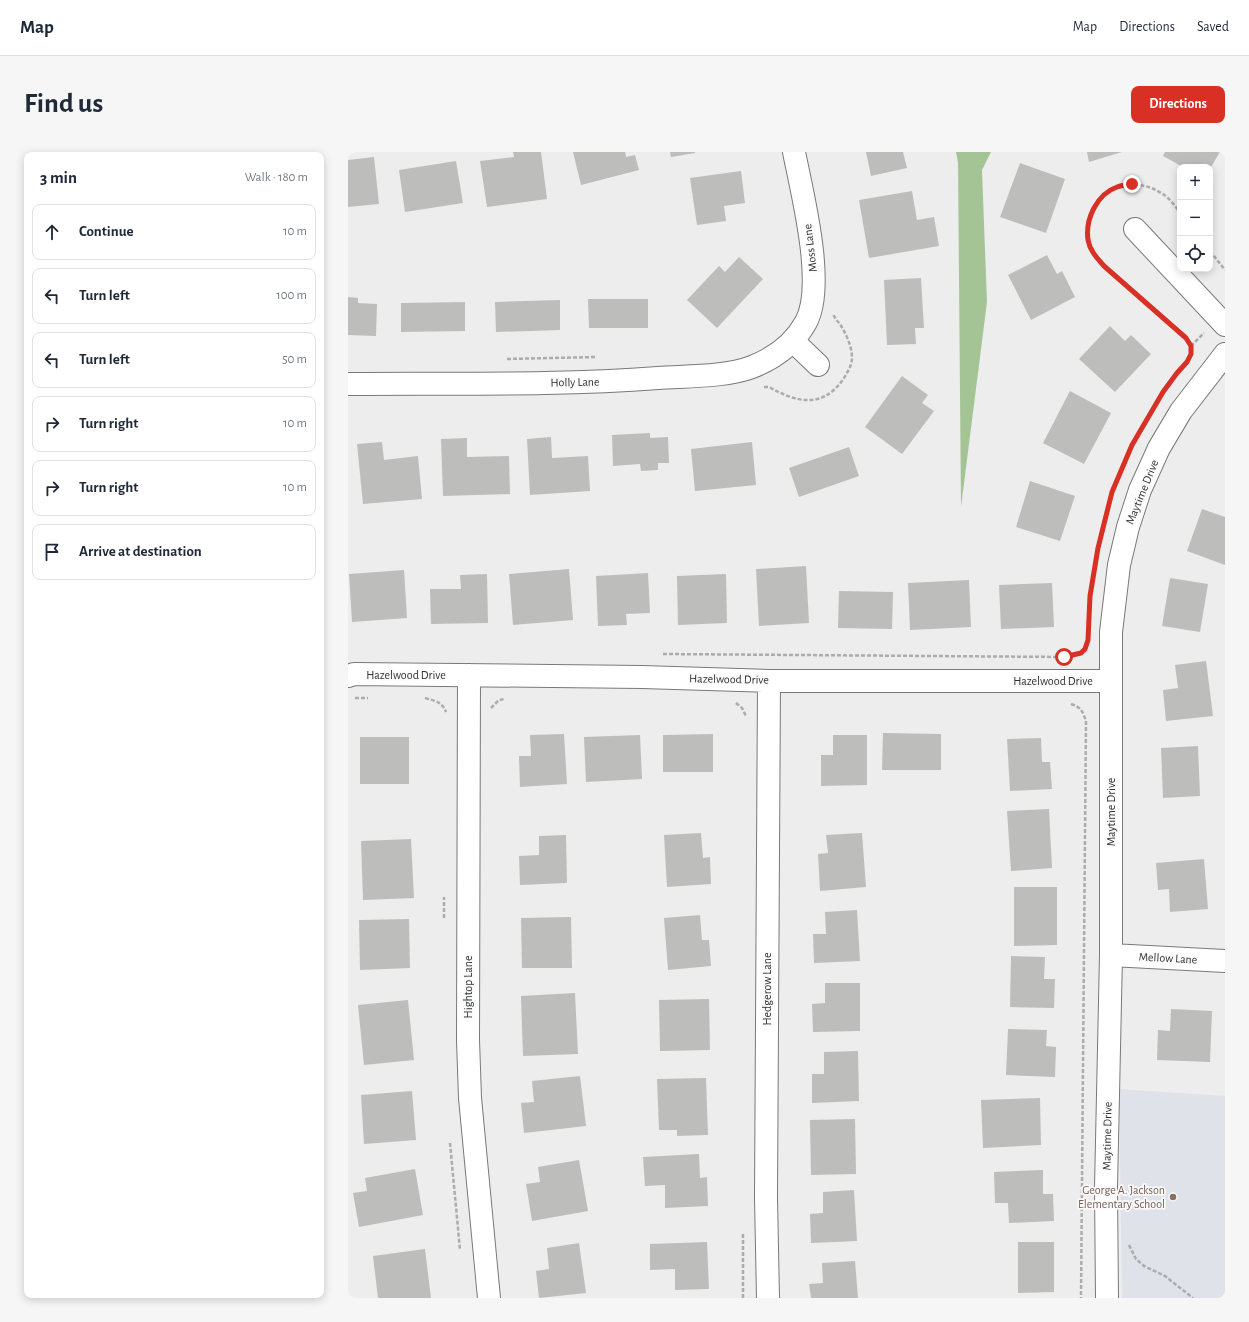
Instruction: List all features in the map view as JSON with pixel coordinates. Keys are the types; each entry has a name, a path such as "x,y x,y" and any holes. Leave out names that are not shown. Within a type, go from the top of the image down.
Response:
{"street":[{"name":"Moss Lane","path":"793,340 807,321 812,301 814,280 812,250 794,152"},
{"path":"1135,228 1225,326"},
{"path":"793,340 818,365"},
{"name":"Holly Lane","path":"348,384 599,382 723,373 751,368 774,357 793,340"},
{"name":"Maytime Drive","path":"1107,1298 1106,1188 1111,955 1111,632 1119,565 1128,527 1140,490 1159,448 1181,412 1225,354"},
{"name":"Hazelwood Drive","path":"348,676 354,674 469,675 769,681 1111,681"},
{"name":"Hightop Lane","path":"469,675 468,1040 470,1098 489,1298"},
{"name":"Hedgerow Lane","path":"768,1298 766,1189 769,681"},
{"name":"Mellow Lane","path":"1111,955 1225,961"}],"path":[{"path":"1096,561 1112,492 1132,445 1163,392 1187,362 1191,354 1191,346 1182,333 1104,266 1094,255 1088,240 1088,224 1093,209 1103,196 1116,187 1132,184 1148,186 1162,193 1177,210"},
{"path":"1213,255 1225,270"},
{"path":"499,360 603,357"},
{"path":"1089,610 1094,568"},
{"path":"656,654 1064,657 1081,653 1085,649 1088,640"},
{"path":"352,699 371,698"},
{"path":"419,698 437,701 443,705 446,712 446,717"},
{"path":"490,711 491,707 499,700 507,699"},
{"path":"730,701 737,703 742,708 746,719"},
{"path":"1066,703 1076,706 1083,712 1086,721 1081,1298"},
{"path":"444,890 444,920"},
{"path":"450,1140 460,1250"},
{"path":"742,1298 743,1232"},
{"path":"1129,1238 1129,1245 1136,1259 1144,1266 1169,1278 1193,1298"}],"shaded area":[{"name":"George A. Jackson Elementary School","path":"1119,1089 1225,1096 1225,1298 1122,1298"}],"green space":[{"path":"956,152 991,152 982,170 987,302 961,507 958,163"}],"building":[{"path":"513,152 541,152 547,199 487,207 480,161 514,157"},
{"path":"573,152 625,152 626,157 635,155 639,170 581,185"},
{"path":"670,152 695,152 695,153 671,157"},
{"path":"866,152 903,152 907,168 871,176"},
{"path":"1087,152 1122,152 1089,162"},
{"path":"1165,152 1220,152 1213,164 1178,164 1163,156"},
{"path":"374,157 379,204 348,207 348,160"},
{"path":"456,161 463,203 405,212 399,170"},
{"path":"1020,163 1065,179 1046,233 1000,217"},
{"path":"741,171 745,203 724,206 726,221 697,225 690,178"},
{"path":"912,191 917,220 934,217 939,246 869,258 859,200"},
{"path":"1047,255 1057,274 1062,271 1075,297 1031,320 1008,275"},
{"path":"739,257 763,279 717,328 687,300 719,266 725,272"},
{"path":"921,278 924,328 915,328 916,344 887,345 884,280"},
{"path":"348,297 358,298 358,303 377,304 376,336 348,335"},
{"path":"588,299 648,299 648,328 589,328"},
{"path":"560,300 560,330 496,332 495,302"},
{"path":"465,302 465,331 401,332 401,303"},
{"path":"1110,326 1125,341 1131,335 1151,354 1115,392 1079,359"},
{"path":"902,376 928,395 922,403 934,411 902,454 865,427"},
{"path":"1070,391 1111,413 1084,464 1043,443"},
{"path":"650,433 650,438 668,437 669,463 658,463 658,470 641,471 640,464 613,466 612,435"},
{"path":"551,437 552,458 588,456 590,491 530,495 527,439"},
{"path":"467,438 467,457 509,456 510,494 443,496 441,439"},
{"path":"382,442 384,460 418,456 422,499 363,504 357,444"},
{"path":"752,442 756,485 695,491 691,449"},
{"path":"849,447 859,476 799,497 789,468"},
{"path":"1030,481 1075,496 1060,541 1016,527"},
{"path":"1202,509 1225,517 1225,565 1187,551"},
{"path":"806,566 809,623 759,626 756,569"},
{"path":"569,569 573,620 513,625 509,574"},
{"path":"404,570 407,618 352,622 349,574"},
{"path":"648,573 650,613 626,614 627,625 598,626 596,576"},
{"path":"487,574 488,623 431,624 430,589 461,589 460,575"},
{"path":"726,574 727,623 678,625 677,576"},
{"path":"1170,578 1208,584 1200,632 1162,626"},
{"path":"969,580 971,627 910,630 908,583"},
{"path":"1052,583 1054,627 1001,629 999,585"},
{"path":"839,591 893,592 892,629 838,628"},
{"path":"1206,661 1213,716 1166,721 1163,690 1178,688 1175,665"},
{"path":"883,733 941,734 941,770 882,770"},
{"path":"564,734 567,784 520,787 519,756 531,756 530,735"},
{"path":"713,734 713,772 663,772 663,735"},
{"path":"640,735 642,779 586,782 584,737"},
{"path":"833,735 867,735 867,785 821,786 821,755 833,755"},
{"path":"360,737 409,737 409,784 360,784"},
{"path":"1041,738 1042,762 1050,762 1052,789 1010,791 1007,739"},
{"path":"1198,746 1200,796 1163,798 1161,748"},
{"path":"1049,809 1052,868 1011,871 1007,811"},
{"path":"701,833 703,858 710,857 711,884 667,887 664,835"},
{"path":"862,833 866,887 820,891 818,854 828,853 826,835"},
{"path":"566,835 567,883 520,885 519,856 539,855 539,836"},
{"path":"411,839 414,898 363,900 361,841"},
{"path":"1204,859 1208,909 1170,912 1169,889 1158,890 1156,863"},
{"path":"1014,887 1057,887 1057,945 1014,946"},
{"path":"857,910 860,961 814,963 813,934 826,934 825,912"},
{"path":"700,915 702,940 709,940 711,966 668,970 664,918"},
{"path":"571,917 572,968 522,968 521,918"},
{"path":"409,919 410,968 360,970 359,920"},
{"path":"1011,956 1045,957 1044,979 1055,979 1054,1008 1010,1007"},
{"path":"825,983 860,983 860,1031 813,1032 812,1004 825,1003"},
{"path":"575,993 578,1054 523,1056 521,996"},
{"path":"709,999 710,1050 660,1051 659,1000"},
{"path":"408,1000 414,1060 364,1065 358,1005"},
{"path":"1171,1009 1212,1011 1210,1062 1157,1060 1158,1030 1170,1031"},
{"path":"1008,1029 1047,1030 1046,1046 1056,1047 1055,1077 1006,1075"},
{"path":"858,1051 859,1101 812,1103 812,1074 824,1074 824,1052"},
{"path":"580,1076 586,1126 524,1133 521,1103 534,1102 532,1081"},
{"path":"706,1078 708,1135 677,1136 677,1130 659,1130 657,1079"},
{"path":"412,1091 416,1140 364,1144 361,1095"},
{"path":"1040,1098 1041,1145 983,1148 981,1100"},
{"path":"855,1119 856,1174 811,1175 810,1120"},
{"path":"699,1154 700,1178 707,1177 708,1206 665,1208 665,1185 645,1186 643,1157"},
{"path":"579,1160 588,1211 532,1221 526,1184 540,1182 538,1167"},
{"path":"415,1169 423,1215 359,1227 353,1193 367,1191 365,1178"},
{"path":"1043,1170 1043,1194 1053,1194 1054,1221 1009,1223 1008,1203 995,1203 994,1172"},
{"path":"854,1190 857,1241 811,1243 810,1214 823,1213 823,1192"},
{"path":"707,1242 709,1289 675,1290 675,1269 650,1270 650,1244"},
{"path":"1018,1242 1054,1242 1054,1292 1018,1293"},
{"path":"579,1243 586,1293 539,1298 536,1271 549,1269 547,1248"},
{"path":"425,1249 431,1298 378,1298 373,1256"},
{"path":"855,1261 858,1298 811,1298 809,1284 823,1283 822,1263"}],"place":[{"name":"George A. Jackson Elementary School","path":"1173,1197"}],"route":[{"path":"1064,657 1081,653 1085,649 1088,640 1090,596 1098,548 1112,492 1132,445 1152,410 1163,392 1187,362 1191,354 1191,346 1182,333 1104,266 1094,255 1088,240 1088,224 1093,209 1103,196 1116,187 1132,184"}]}
